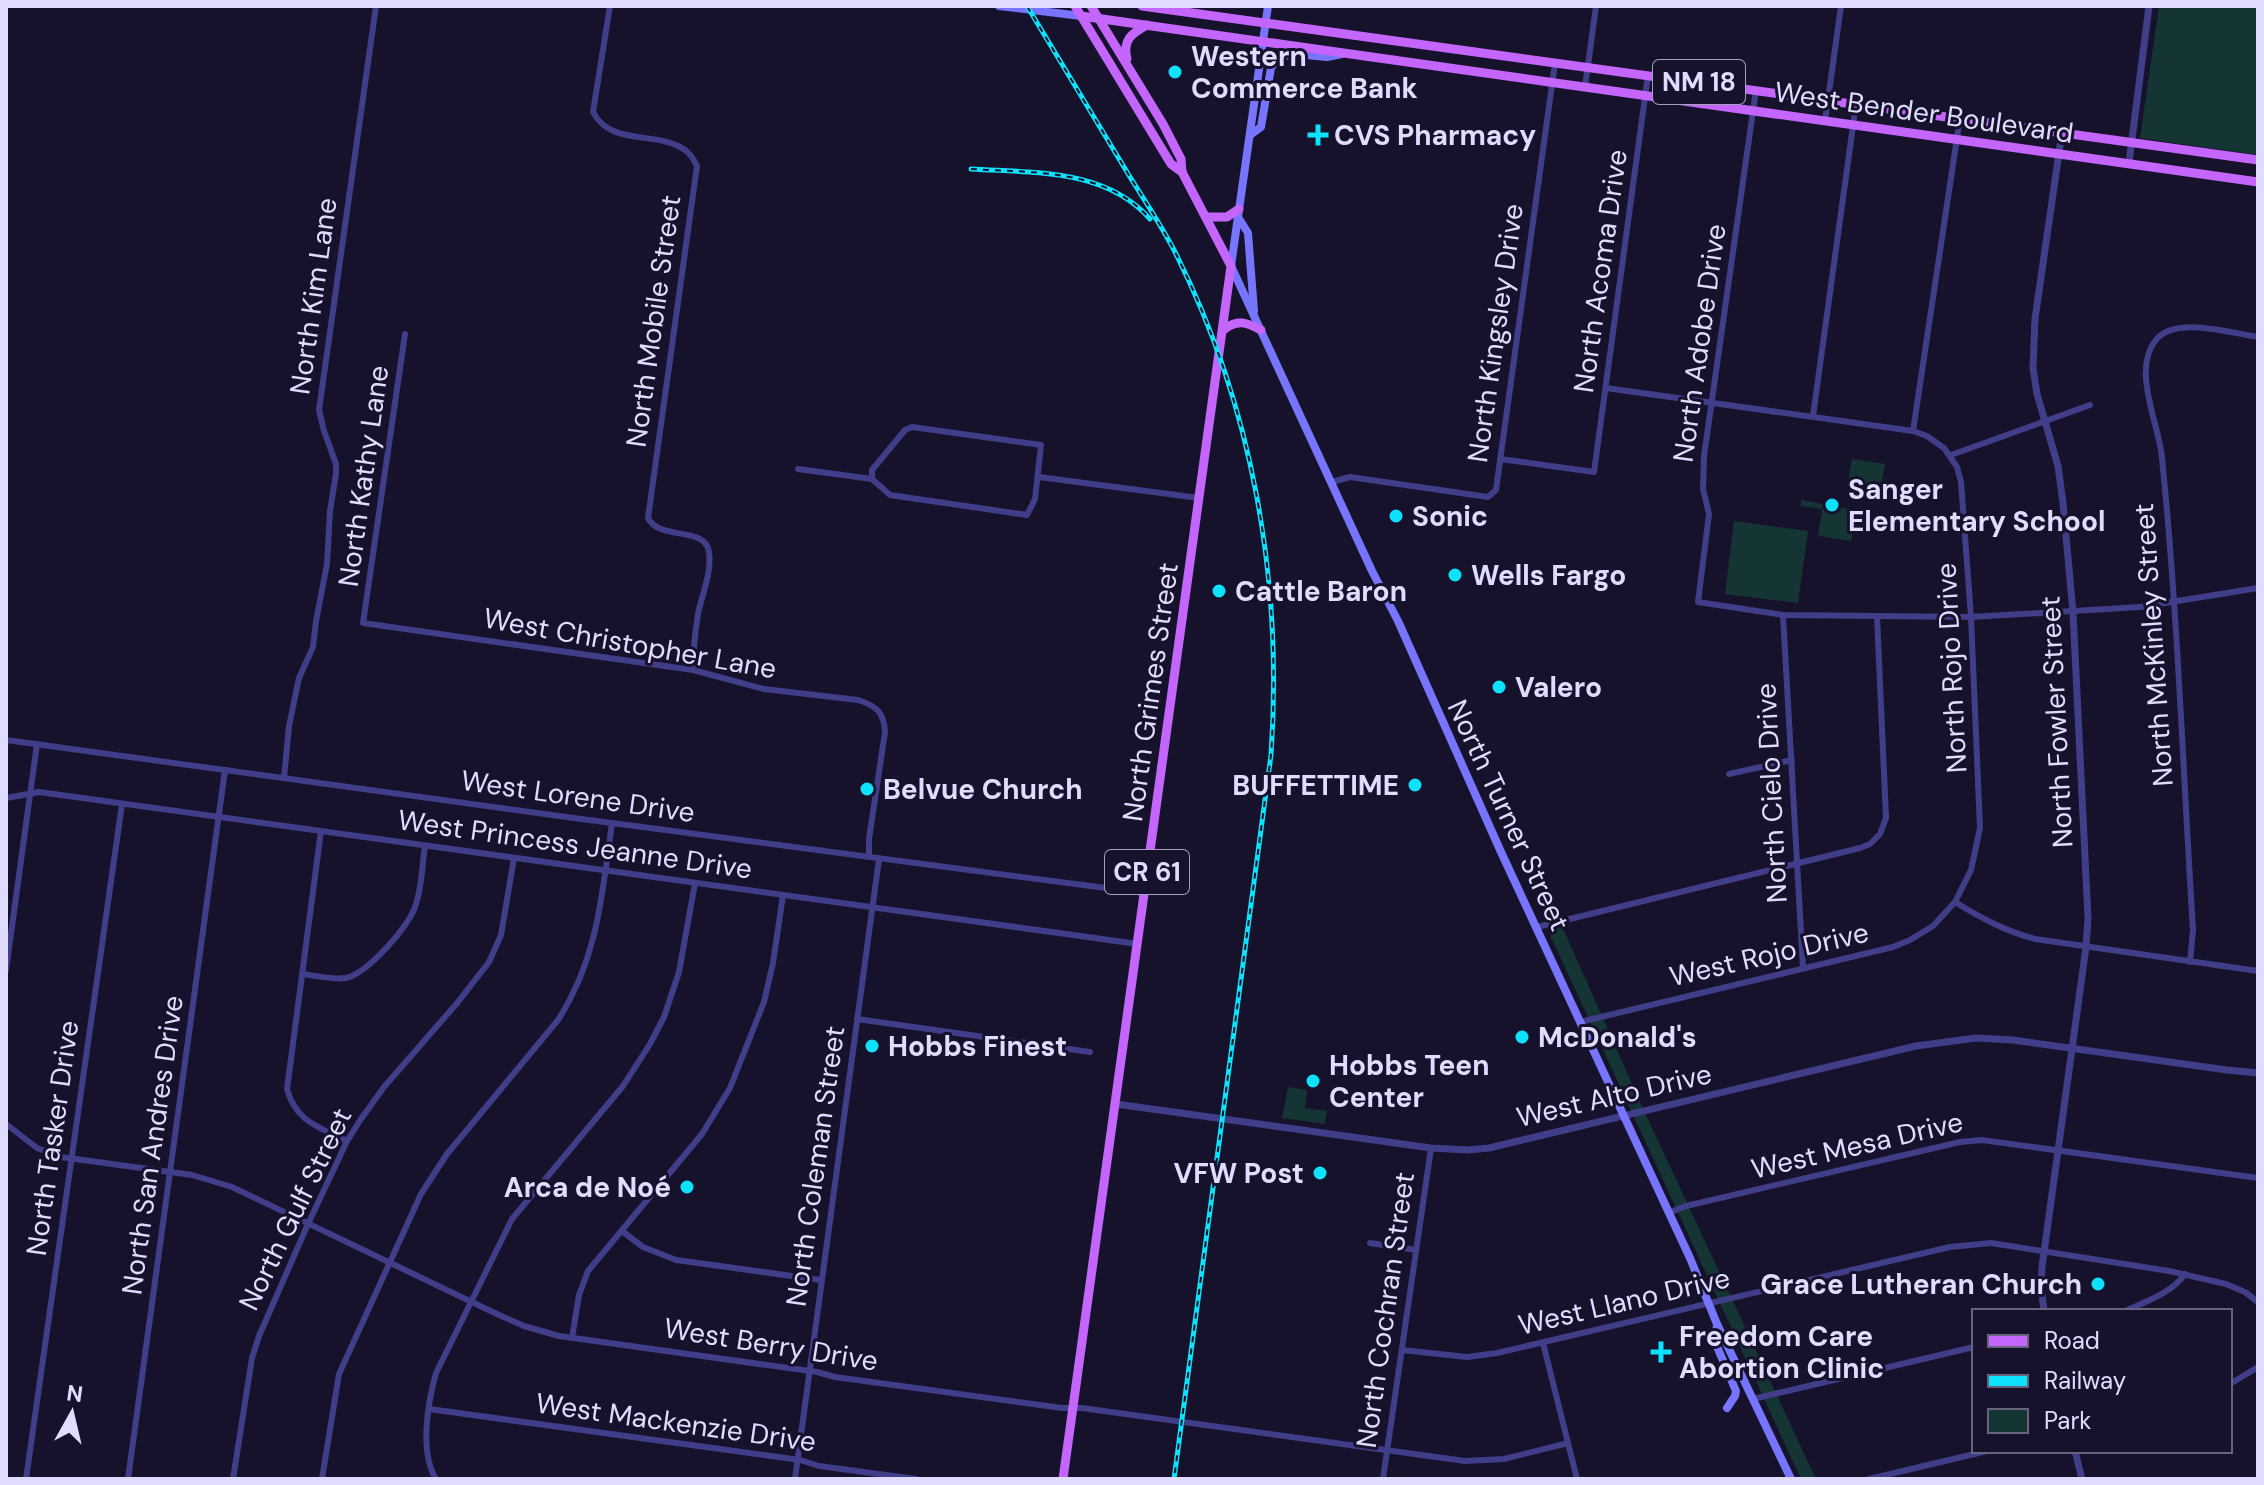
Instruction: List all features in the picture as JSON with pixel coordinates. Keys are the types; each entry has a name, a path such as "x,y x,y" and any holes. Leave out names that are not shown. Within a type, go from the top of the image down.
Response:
{"main road":[{"name":"West Bender Boulevard","path":"999,6 1148,24 2129,163"},
{"name":"North Turner Street","path":"1075,6 1171,164 1182,172"},
{"name":"North Turner Street","path":"1091,6 1181,159 1182,172 1255,315 1398,621 1717,1324 1791,1479"},
{"name":"West Bender Boulevard","path":"1142,6 2132,142"},
{"path":"1195,6 1229,17"},
{"name":"North Grimes Street","path":"1063,1479 1268,6"},
{"path":"1129,66 1125,43 1132,33 1148,24"},
{"path":"1415,63 1418,43"},
{"path":"1250,135 1261,127 1271,68 1279,57 1294,54 1327,57 1346,53"},
{"name":"NM 18","path":"2132,142 2258,160"},
{"name":"NM 18","path":"2129,163 2258,182"},
{"path":"1206,217 1227,217 1239,213 1248,233 1255,315"},
{"path":"1223,330 1232,323 1240,322 1261,330"},
{"path":"1717,1324 1715,1342 1736,1391 1727,1408"}],"street":[{"name":"North Kim Lane","path":"284,778 289,726 299,678 313,647 327,564 336,464 319,410 376,6"},
{"name":"North Mobile Street","path":"610,6 593,112 598,122 623,135 683,149 697,166 648,518 652,525 668,532 694,536 704,541 709,550 709,570 698,617 693,670"},
{"path":"1585,87 1596,6"},
{"path":"1825,121 1841,6"},
{"path":"2129,163 2149,6"},
{"name":"North Kingsley Drive","path":"1332,482 1350,477 1488,497 1496,490 1555,62"},
{"name":"North Acoma Drive","path":"1500,459 1594,472 1648,75"},
{"name":"North Adobe Drive","path":"1756,90 1703,479 1709,514 1698,602 1783,615"},
{"path":"1813,416 1856,104"},
{"path":"1913,431 1960,118"},
{"name":"North Fowler Street","path":"2044,1309 2041,1286 2044,1251 2086,947 2087,877 2073,612 2061,483 2033,368 2033,346 2062,132"},
{"name":"North McKinley Street","path":"2190,962 2193,930 2162,454 2145,369 2150,347 2162,332 2172,328 2191,327 2258,337"},
{"name":"North Kathy Lane","path":"363,623 405,334"},
{"path":"1606,388 1913,431 1937,441 1951,455 2090,405"},
{"path":"798,469 872,479 890,495 1027,515 1035,499 1041,445 916,426 905,430 897,439 872,470 872,479"},
{"name":"North Rojo Drive","path":"1951,455 1961,482 1971,617 1980,828 1971,870 1955,902"},
{"path":"1039,477 1199,498"},
{"path":"1783,615 1971,617 2073,612 2140,607 2258,588"},
{"name":"North Cielo Drive","path":"1783,615 1803,968"},
{"path":"1537,927 1870,844 1880,834 1886,818 1877,616"},
{"name":"West Christopher Lane","path":"363,623 693,670 764,689 871,704 880,710 885,732 869,857"},
{"name":"West Lorene Drive","path":"6,740 1144,893"},
{"path":"6,970 37,744"},
{"path":"1729,774 1792,760"},
{"name":"North San Andres Drive","path":"128,1479 225,770"},
{"name":"West Princess Jeanne Drive","path":"6,798 39,792 1138,944"},
{"name":"North Tasker Drive","path":"26,1479 122,804"},
{"path":"322,1479 339,1374 421,1194 436,1170 530,1057 573,996 588,958 601,903 612,823"},
{"path":"321,831 287,1079 290,1102 299,1114 308,1122 347,1141"},
{"path":"303,974 340,979 369,966 414,909 425,846"},
{"name":"North Gulf Street","path":"233,1479 252,1358 308,1224 347,1141 384,1087 489,962 505,918 514,858"},
{"name":"North Coleman Street","path":"795,1479 879,859"},
{"path":"436,1479 427,1453 429,1409 436,1373 512,1219 623,1086 650,1044 664,1017 682,963 695,883"},
{"path":"572,1338 583,1281 595,1261 702,1134 738,1071 757,1025 770,980 783,895"},
{"path":"1955,902 1987,922 2035,939 2258,971"},
{"name":"West Rojo Drive","path":"1580,1022 1902,943 1933,926 1955,902"},
{"path":"857,1019 1090,1052"},
{"name":"West Alto Drive","path":"1116,1104 1431,1148 1468,1150 1489,1148 1916,1046 1953,1040 1999,1039 2258,1073"},
{"name":"West Berry Drive","path":"6,1124 48,1153 210,1179 524,1326 572,1338 1434,1458 1484,1461 1568,1443"},
{"name":"West Mesa Drive","path":"1668,1213 1686,1206 1960,1142 1991,1141 2258,1178"},
{"name":"North Cochran Street","path":"1383,1479 1431,1148"},
{"path":"622,1231 643,1247 676,1260 821,1280"},
{"path":"1370,1243 1416,1250"},
{"name":"West Llano Drive","path":"1402,1350 1467,1357 1497,1353 1962,1245 1991,1243 2185,1274 2226,1284 2258,1302"},
{"path":"2129,1309 2167,1290 2182,1280 2185,1274"},
{"path":"1543,1343 1577,1479"},
{"path":"1753,1399 1972,1347"},
{"path":"2232,1383 2258,1367"},
{"name":"West Mackenzie Drive","path":"429,1409 916,1479"},
{"path":"1869,1479 1979,1453"},
{"path":"2076,1453 2082,1479"}],"green space":[{"path":"2159,6 2258,6 2258,155 2140,138"},
{"path":"1852,459 1885,464 1881,488 1848,483"},
{"path":"1801,500 1856,510 1851,541 1818,536 1822,509 1801,506"},
{"path":"1734,521 1808,531 1798,603 1725,594"},
{"path":"1562,926 1646,1115 1816,1479 1801,1479 1550,935 1555,928"},
{"path":"1288,1087 1307,1090 1305,1108 1327,1111 1325,1124 1282,1118"}],"railway":[{"path":"1027,6 1164,231 1201,309 1243,432 1257,496 1266,560 1274,690 1271,755 1174,1479"},
{"path":"971,169 1043,173 1090,182 1132,202 1150,219"}],"place":[{"name":"Western Commerce Bank","path":"1175,72"},
{"name":"CVS Pharmacy","path":"1318,135"},
{"name":"Sanger Elementary School","path":"1832,505"},
{"name":"Sonic","path":"1396,516"},
{"name":"Wells Fargo","path":"1455,575"},
{"name":"Cattle Baron","path":"1219,591"},
{"name":"Valero","path":"1499,687"},
{"name":"BUFFETTIME","path":"1415,785"},
{"name":"Belvue Church","path":"867,789"},
{"name":"McDonald's","path":"1522,1037"},
{"name":"Hobbs Finest","path":"872,1046"},
{"name":"Hobbs Teen Center","path":"1313,1081"},
{"name":"VFW Post","path":"1320,1173"},
{"name":"Arca de Noé","path":"687,1187"},
{"name":"Grace Lutheran Church","path":"2098,1284"},
{"name":"Freedom Care Abortion Clinic","path":"1661,1352"}]}
